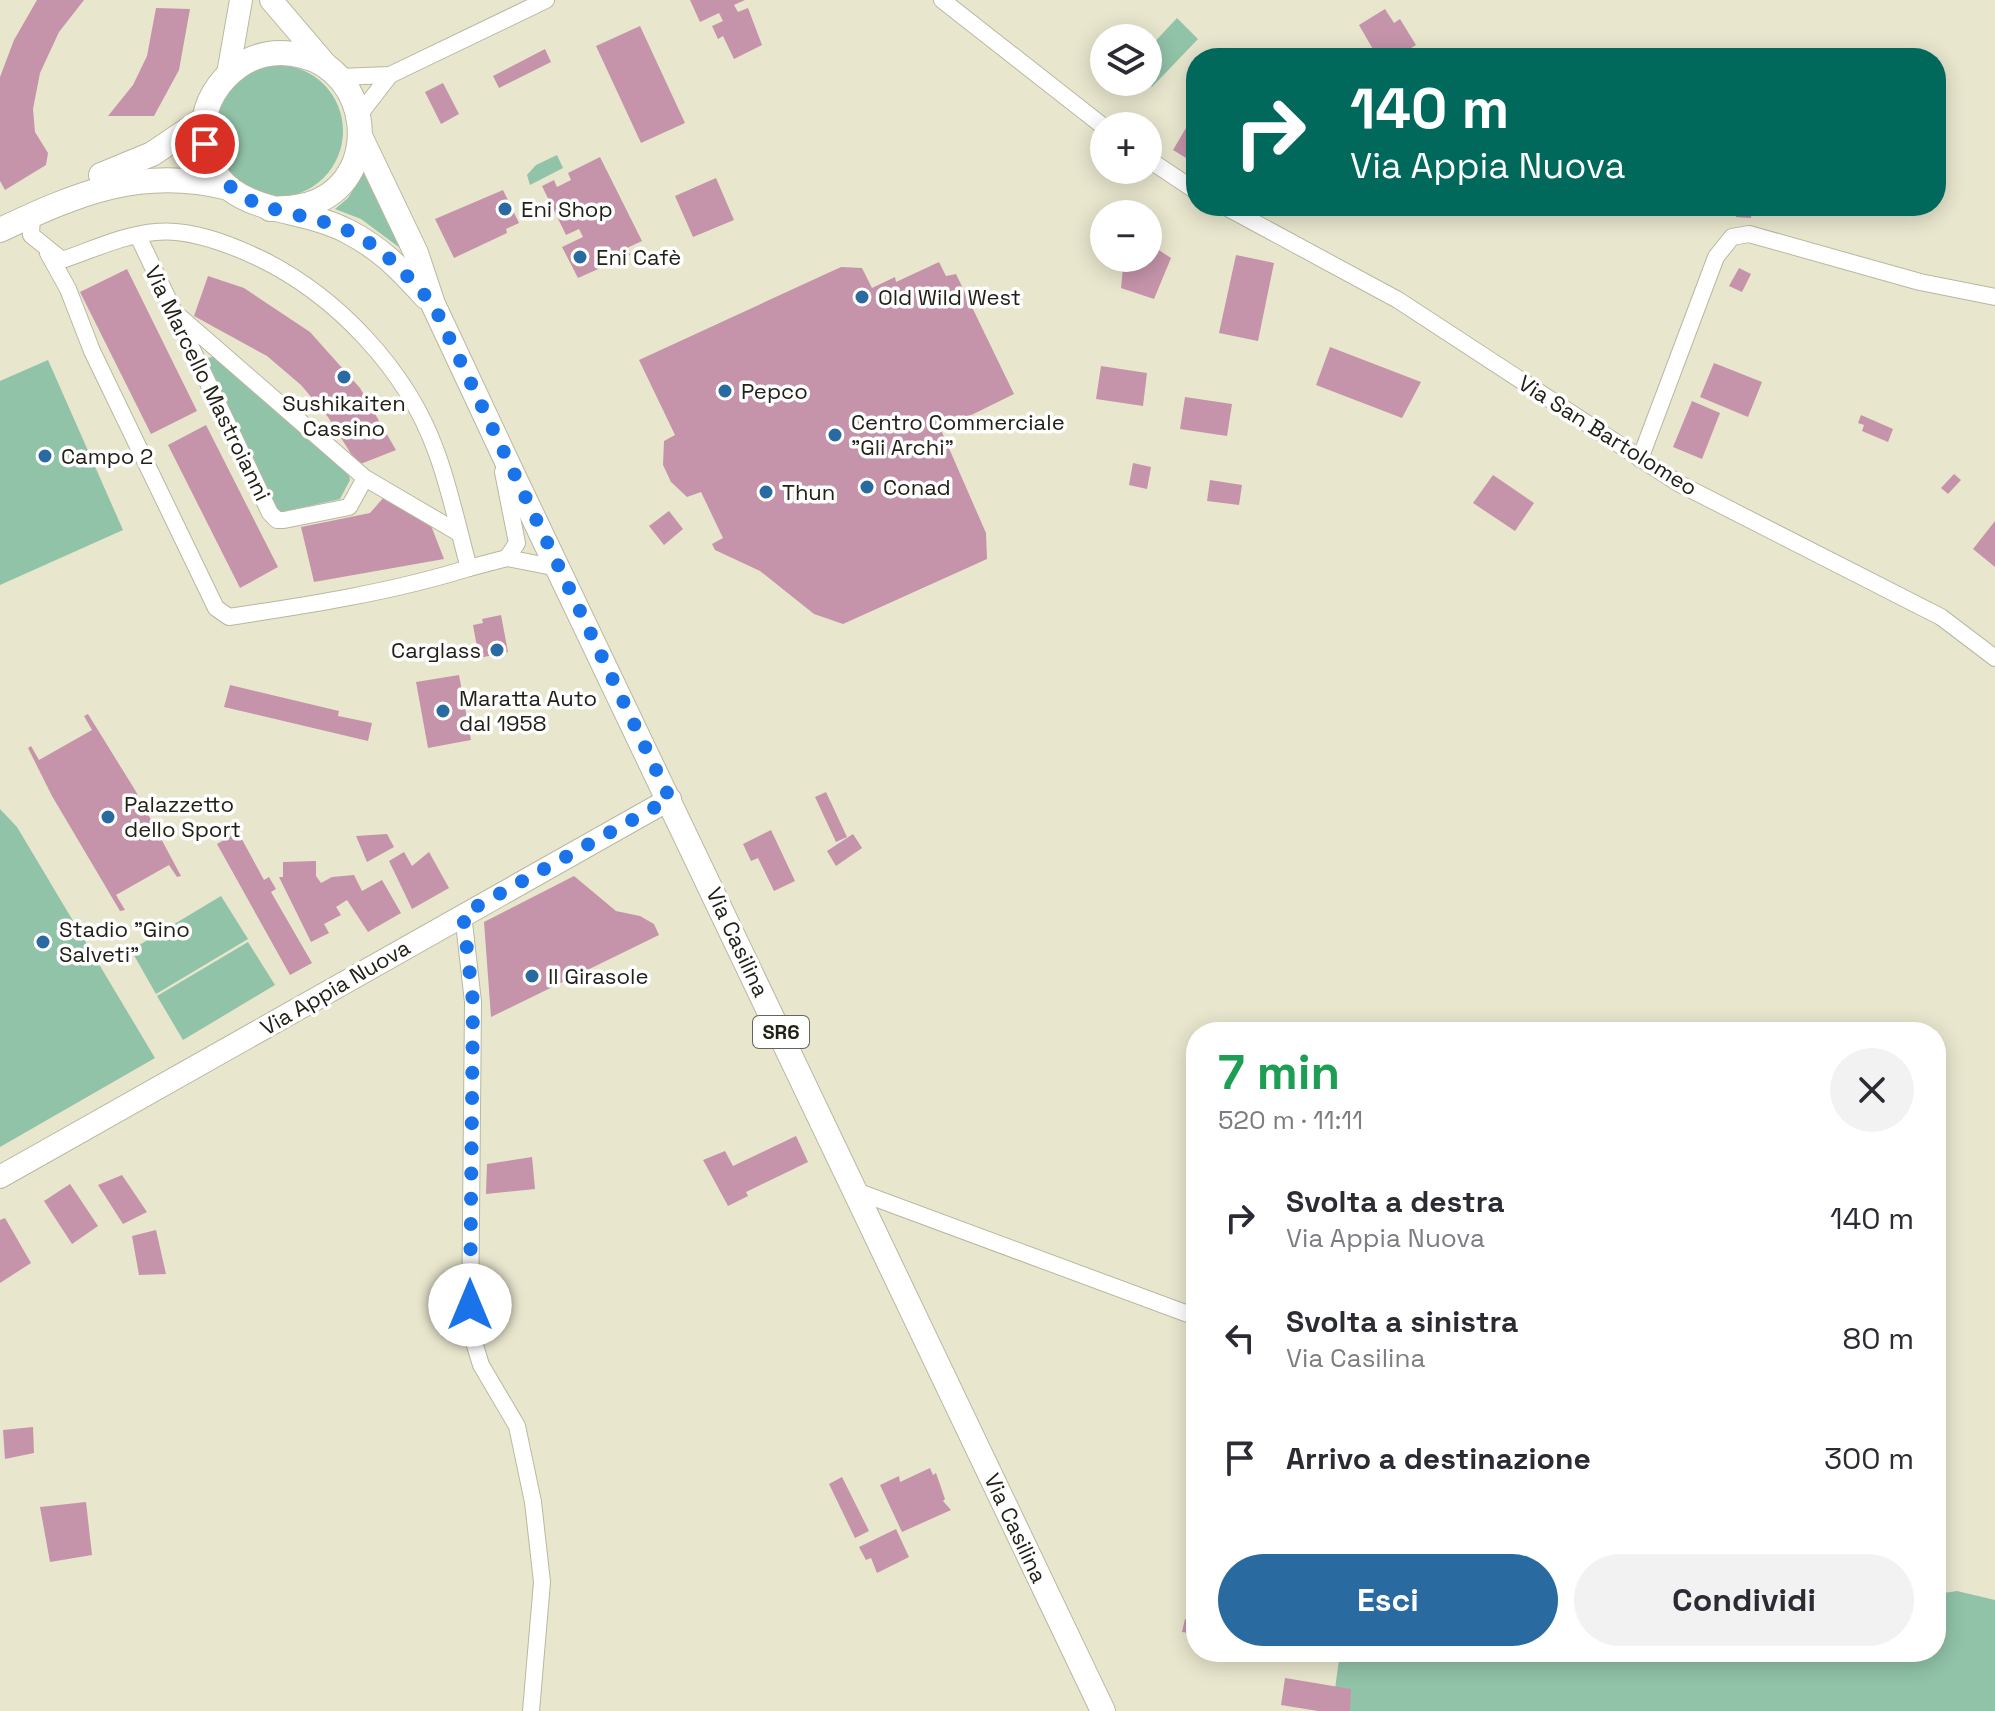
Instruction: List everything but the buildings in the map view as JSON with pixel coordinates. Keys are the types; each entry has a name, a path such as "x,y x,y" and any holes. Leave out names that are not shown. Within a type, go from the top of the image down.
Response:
{"main road":[{"path":"0,230 130,173 204,119 212,94 228,74 246,61 267,53 289,53 311,58 335,73"},
{"name":"Via Casilina","path":"335,73 354,96 360,126 416,253 433,304 1103,1711"},
{"name":"Via Casilina","path":"204,119 205,144 213,168 229,188 248,202 343,229 384,251 433,304"},
{"path":"270,209 296,208 340,184 354,163 360,126"},
{"path":"0,213 130,173"},
{"name":"Via Casilina","path":"130,173 190,179 229,188"}],"street":[{"path":"228,74 241,0"},
{"path":"271,0 335,73 390,75 546,0"},
{"path":"942,0 1090,116"},
{"path":"360,126 390,75"},
{"path":"1162,168 1186,184"},
{"path":"32,215 31,235 47,252 68,289 92,351 216,608 229,617 434,579 507,558 558,568"},
{"name":"Via San Bartolomeo","path":"1243,216 1398,300 1678,483 1941,617 1995,658"},
{"path":"47,252 62,260 156,231 178,233 224,243 298,278 331,306 385,363 417,410 436,450 469,568"},
{"path":"1640,459 1716,257 1732,237 1749,234 1920,282 1995,297"},
{"name":"Via Marcello Mastroianni","path":"138,236 270,513 277,520 349,507 365,478"},
{"path":"175,313 365,478 459,533"},
{"path":"495,436 516,528 517,543 507,558"},
{"name":"Via Appia Nuova","path":"0,1177 670,799"},
{"path":"463,914 473,1002 470,1329 481,1365 517,1426 533,1502 542,1582 531,1711"},
{"path":"856,1191 1186,1313"}],"green space":[{"path":"1177,18 1198,39 1186,48 1162,77 1162,34"},
{"path":"277,65 302,70 324,84 338,106 343,131 338,156 324,178 302,192 277,197 252,192 230,178 216,156 211,131 216,106 230,84 252,70"},
{"path":"557,155 563,168 530,185 527,175 536,165"},
{"path":"364,172 400,248 361,219 335,209 348,198"},
{"path":"216,356 348,470 350,480 340,499 282,512 276,509 206,369 208,358"},
{"name":"Campo 2","path":"48,360 123,530 0,585 0,381"},
{"name":"Stadio \"Gino Salveti\"","path":"0,809 17,827 155,1058 0,1147"},
{"path":"221,896 248,939 156,994 131,950"},
{"path":"248,942 275,985 183,1040 157,996"},
{"path":"1957,1591 1995,1600 1995,1711 1332,1711 1339,1662 1946,1662 1946,1593"}],"place":[{"name":"Eni Shop","path":"505,209"},
{"name":"Eni Cafè","path":"580,257"},
{"name":"Old Wild West","path":"862,297"},
{"name":"Sushikaiten Cassino","path":"344,377"},
{"name":"Pepco","path":"725,391"},
{"name":"Centro Commerciale \"Gli Archi\"","path":"835,435"},
{"name":"Campo 2","path":"45,456"},
{"name":"Conad","path":"867,487"},
{"name":"Thun","path":"766,492"},
{"name":"Carglass","path":"497,650"},
{"name":"Maratta Auto dal 1958","path":"443,711"},
{"name":"Palazzetto dello Sport","path":"108,817"},
{"name":"Stadio \"Gino Salveti\"","path":"43,942"},
{"name":"Il Girasole","path":"532,976"}],"route":[{"path":"205,144 213,168 229,188 248,202 343,229 384,251 433,304 670,799 463,914 473,1002 470,1305"}]}
